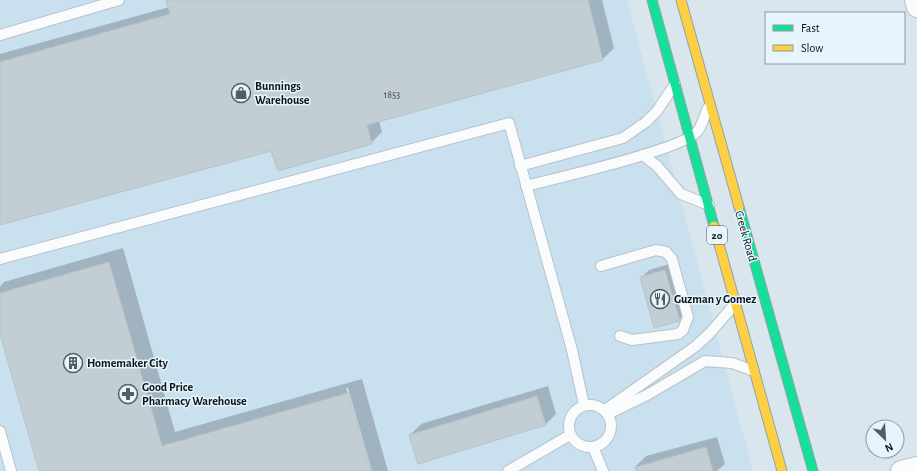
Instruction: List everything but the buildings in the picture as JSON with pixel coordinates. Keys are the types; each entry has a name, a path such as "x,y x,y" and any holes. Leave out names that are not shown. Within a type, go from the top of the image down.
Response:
{"main road":[{"name":"20","path":"652,0 782,471"},
{"name":"Creek Road","path":"681,0 709,106 813,471"}],"street":[{"path":"915,0 917,7"},
{"path":"901,471 917,466"}],"lane":[{"path":"0,35 119,0"},
{"path":"520,166 623,138 646,122 657,111 675,83"},
{"path":"526,186 643,155 690,138 700,127 709,106"},
{"path":"0,259 509,122 572,350 584,405"},
{"path":"643,155 657,166 681,194 709,205"},
{"path":"601,266 656,250 666,252 672,259 688,317 682,330 678,334 632,340 620,336"},
{"path":"606,412 696,346 710,333 735,304"},
{"path":"606,412 647,395 704,361 732,363 754,372"},
{"path":"584,405 598,406 606,412 611,420 611,433 601,444 593,447 581,445 570,435 568,427 572,415 584,405"},
{"path":"0,431 11,471"},
{"path":"508,471 570,435"},
{"path":"593,447 603,471"}],"shaded area":[{"path":"0,0 627,0 753,471 0,471"}],"traffic: fast":[{"path":"652,0 714,226"},
{"path":"739,207 813,471"}],"traffic: slow":[{"path":"681,0 739,207"},
{"path":"714,226 782,471"}],"place":[{"name":"Bunnings Warehouse","path":"241,93"},
{"name":"Guzman y Gomez","path":"660,299"},
{"name":"Homemaker City","path":"73,363"},
{"name":"Good Price Pharmacy Warehouse","path":"128,394"}]}
